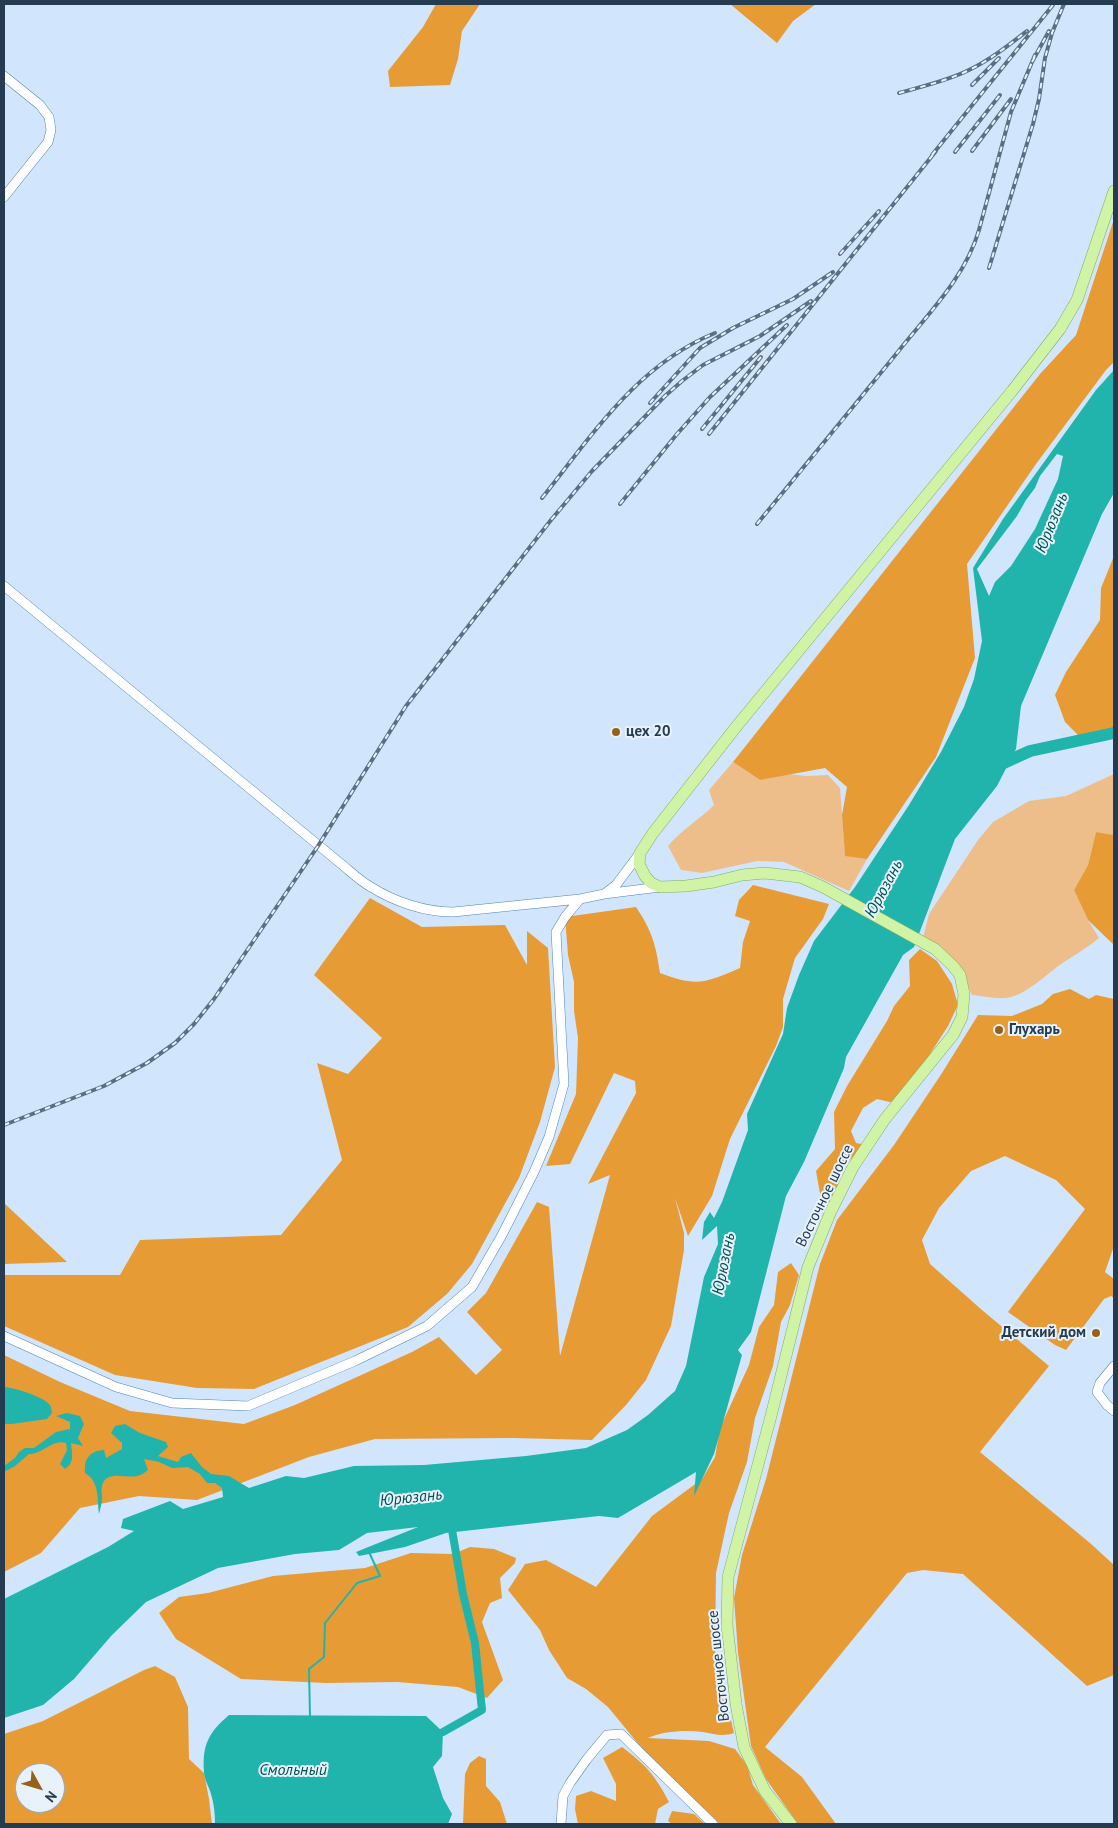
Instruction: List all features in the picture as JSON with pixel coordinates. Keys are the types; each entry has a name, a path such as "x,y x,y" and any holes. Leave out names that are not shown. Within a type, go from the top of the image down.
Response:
{"main road":[{"path":"660,887 651,883 639,864 640,853 653,833 736,728 1012,391 1060,329 1077,300 1114,191"},
{"name":"Восточное шоссе","path":"660,887 686,886 765,873 800,877 823,887 935,949 960,975 964,994 962,1017 953,1036 884,1119 853,1167 831,1211 808,1267 728,1577 727,1625 736,1704 744,1747 765,1791 791,1824"}],"street":[{"path":"4,76 40,105 49,117 51,130 48,142 4,197"},
{"name":"Восточное шоссе","path":"4,586 369,887 395,900 438,912 580,899 660,887"},
{"path":"604,894 616,884 640,853"},
{"path":"4,1336 116,1387 172,1403 248,1406 355,1361 427,1326 472,1287 502,1235 534,1172 549,1137 564,1084 556,932 565,917 580,899"},
{"path":"1111,1408 1097,1392 1100,1383 1114,1366"},
{"path":"561,1824 563,1796 576,1773 607,1735 621,1734 713,1824"}],"shaded area":[{"path":"436,4 480,4 462,31 458,59 450,85 390,87 388,71 423,27"},
{"path":"730,4 816,4 793,21 777,43"},
{"path":"1114,219 1114,362 1036,464 967,564 975,658 936,757 867,859 845,856 842,815 847,787 825,768 760,780 733,762 1040,374 1076,335"},
{"path":"1114,556 1114,732 1085,742 1065,722 1055,695 1066,672 1100,620 1101,588"},
{"path":"733,762 760,780 787,774 807,776 828,775 840,788 845,855 867,859 849,891 784,862 757,861 702,873 681,870 668,846 714,805 709,790"},
{"path":"1114,774 1114,835 1096,832 1088,865 1074,890 1099,938 1017,995 992,998 972,995 966,982 923,938 929,914 978,840 993,822 1029,801 1066,796"},
{"path":"1096,832 1114,835 1114,945 1088,920 1074,890 1088,865"},
{"path":"753,885 829,904 823,919 795,958 783,999 783,1027 776,1046 730,1139 712,1196 688,1236 675,1198 684,1233 684,1250 671,1326 646,1380 626,1405 592,1440 513,1438 375,1439 309,1457 197,1500 139,1496 80,1508 41,1553 4,1572 4,1355 60,1382 130,1411 244,1424 295,1405 412,1352 439,1337 476,1375 502,1350 467,1312 486,1293 537,1202 549,1207 560,1356 610,1175 588,1184 636,1093 635,1081 614,1073 570,1164 546,1166 576,1094 578,1038 574,1011 574,982 568,955 565,917 636,907 652,938 660,973 692,982 709,980 740,968 743,942 750,921 735,916 739,900"},
{"path":"370,898 422,927 505,925 527,965 527,931 548,948 555,1067 540,1122 519,1178 472,1264 447,1294 408,1327 254,1389 197,1388 115,1375 4,1326 4,1275 120,1275 140,1240 281,1235 342,1160 317,1063 348,1074 382,1038 314,975"},
{"path":"920,949 937,961 952,984 958,1005 948,1026 898,1104 877,1099 863,1108 851,1131 856,1143 867,1145 860,1157 847,1160 838,1180 840,1186 828,1205 821,1199 816,1171 835,1149 834,1112 894,1006 910,986 909,960"},
{"path":"1070,989 1089,999 1096,995 1114,999 1114,1246 1105,1272 1114,1279 1114,1298 1111,1296 1104,1299 1066,1350 1055,1345 1008,1312 1085,1209 1056,1180 1005,1156 971,1171 939,1208 922,1240 930,1264 1049,1366 980,1452 1114,1565 1114,1675 1087,1686 963,1574 923,1570 907,1573 765,1747 802,1777 836,1824 798,1824 766,1779 751,1746 738,1653 734,1598 742,1555 766,1479 820,1264 837,1220 894,1145 978,1015 1012,1016 1042,1004 1053,994"},
{"path":"4,1203 67,1262 4,1264"},
{"path":"791,1263 799,1275 790,1305 781,1322 773,1366 755,1418 747,1462 729,1513 716,1573 715,1651 734,1733 722,1735 682,1731 668,1732 648,1738 709,1741 735,1749 747,1765 753,1785 781,1824 720,1824 645,1752 608,1707 586,1689 567,1678 549,1650 540,1630 508,1590 525,1564 546,1560 596,1587 652,1516 702,1479 715,1457 720,1428 749,1365 759,1327 774,1305 778,1272"},
{"path":"470,1547 494,1549 516,1558 515,1563 500,1578 502,1598 490,1603 482,1622 503,1680 487,1698 458,1687 397,1682 326,1683 241,1679 176,1639 159,1613 179,1597 208,1593 273,1576 365,1568 411,1553 453,1554"},
{"path":"155,1666 175,1677 188,1707 189,1759 204,1773 212,1824 4,1824 4,1734 43,1721"},
{"path":"622,1747 638,1759 649,1771 669,1802 658,1809 655,1824 578,1824 575,1809 576,1796 591,1791 616,1801 616,1784 603,1758"},
{"path":"479,1756 486,1759 486,1786 500,1802 507,1824 463,1824 465,1774 470,1763"},
{"path":"672,1811 694,1814 705,1824 672,1824 668,1821"}],"water":[{"name":"Юрюзань","path":"1114,370 1114,493 1102,514 1021,706 1016,749 997,786 955,839 914,947 903,955 846,1057 844,1068 804,1162 786,1196 751,1332 738,1350 742,1355 714,1454 694,1496 696,1472 618,1518 599,1516 446,1533 405,1547 359,1556 356,1552 418,1527 367,1533 339,1550 295,1554 218,1568 146,1602 112,1635 74,1679 43,1705 4,1718 4,1599 108,1547 134,1531 121,1528 123,1519 170,1501 183,1509 223,1497 222,1488 215,1483 207,1483 200,1474 188,1467 172,1468 159,1462 144,1459 148,1470 139,1476 112,1476 104,1481 99,1514 95,1486 90,1477 85,1473 85,1464 91,1454 95,1452 104,1450 106,1458 122,1449 122,1443 111,1433 115,1426 125,1424 140,1433 166,1442 168,1447 158,1456 178,1462 181,1457 191,1453 202,1467 211,1474 229,1476 249,1488 286,1476 304,1478 354,1466 424,1465 526,1456 586,1448 627,1430 648,1415 675,1391 686,1366 704,1277 718,1244 717,1226 702,1240 704,1222 710,1212 714,1218 722,1202 748,1130 747,1114 783,1034 787,1008 799,975 814,941 855,887 909,805 941,752 964,707 974,679 982,641 973,568 1003,519 1096,390","holes":["1057,454 1063,456 1058,479 1035,529 1011,566 995,582 989,596 977,569 1017,516 1035,488 1040,476"]},
{"path":"4,1387 42,1399 50,1405 52,1413 47,1419 4,1424"},
{"path":"67,1413 80,1416 84,1424 78,1438 83,1446 71,1443 72,1458 68,1467 65,1469 60,1464 67,1450 66,1443 61,1442 34,1454 29,1454 15,1466 4,1472 4,1466 25,1448 34,1448 56,1432 70,1429 70,1422 56,1416"},
{"name":"Смольный","path":"229,1715 426,1716 443,1732 442,1756 433,1767 443,1798 452,1814 448,1824 215,1824 213,1801 204,1775 204,1754 212,1733"}],"waterway":[{"path":"997,766 1030,751 1114,733"},
{"path":"443,1732 482,1710 475,1643 463,1594 451,1524"},
{"name":"Смольный","path":"310,1716 309,1669 324,1657 325,1623 357,1583 380,1576 369,1552"}],"railway":[{"path":"989,268 1033,124 1045,58 1052,33 1064,4"},
{"path":"932,155 1053,5"},
{"path":"899,93 961,74 992,57 1027,31"},
{"path":"1032,62 1049,31"},
{"path":"757,524 955,280 973,248 1011,112 1035,55"},
{"path":"972,85 999,58"},
{"path":"955,152 1000,95"},
{"path":"972,151 1011,99"},
{"path":"709,434 936,151"},
{"path":"840,254 879,211"},
{"path":"650,403 700,348 733,328 793,299 833,272"},
{"path":"4,1125 104,1086 147,1063 175,1043 194,1024 214,999 318,846 406,706 551,520 592,471 682,381 703,365 760,336 811,301"},
{"path":"620,504 710,397 787,325"},
{"path":"542,498 599,426 639,382 662,363 687,347 715,333"},
{"path":"702,429 761,357"}],"place":[{"name":"цех 20","path":"616,732"},
{"name":"Глухарь","path":"999,1030"},
{"name":"Детский дом","path":"1096,1333"}]}
